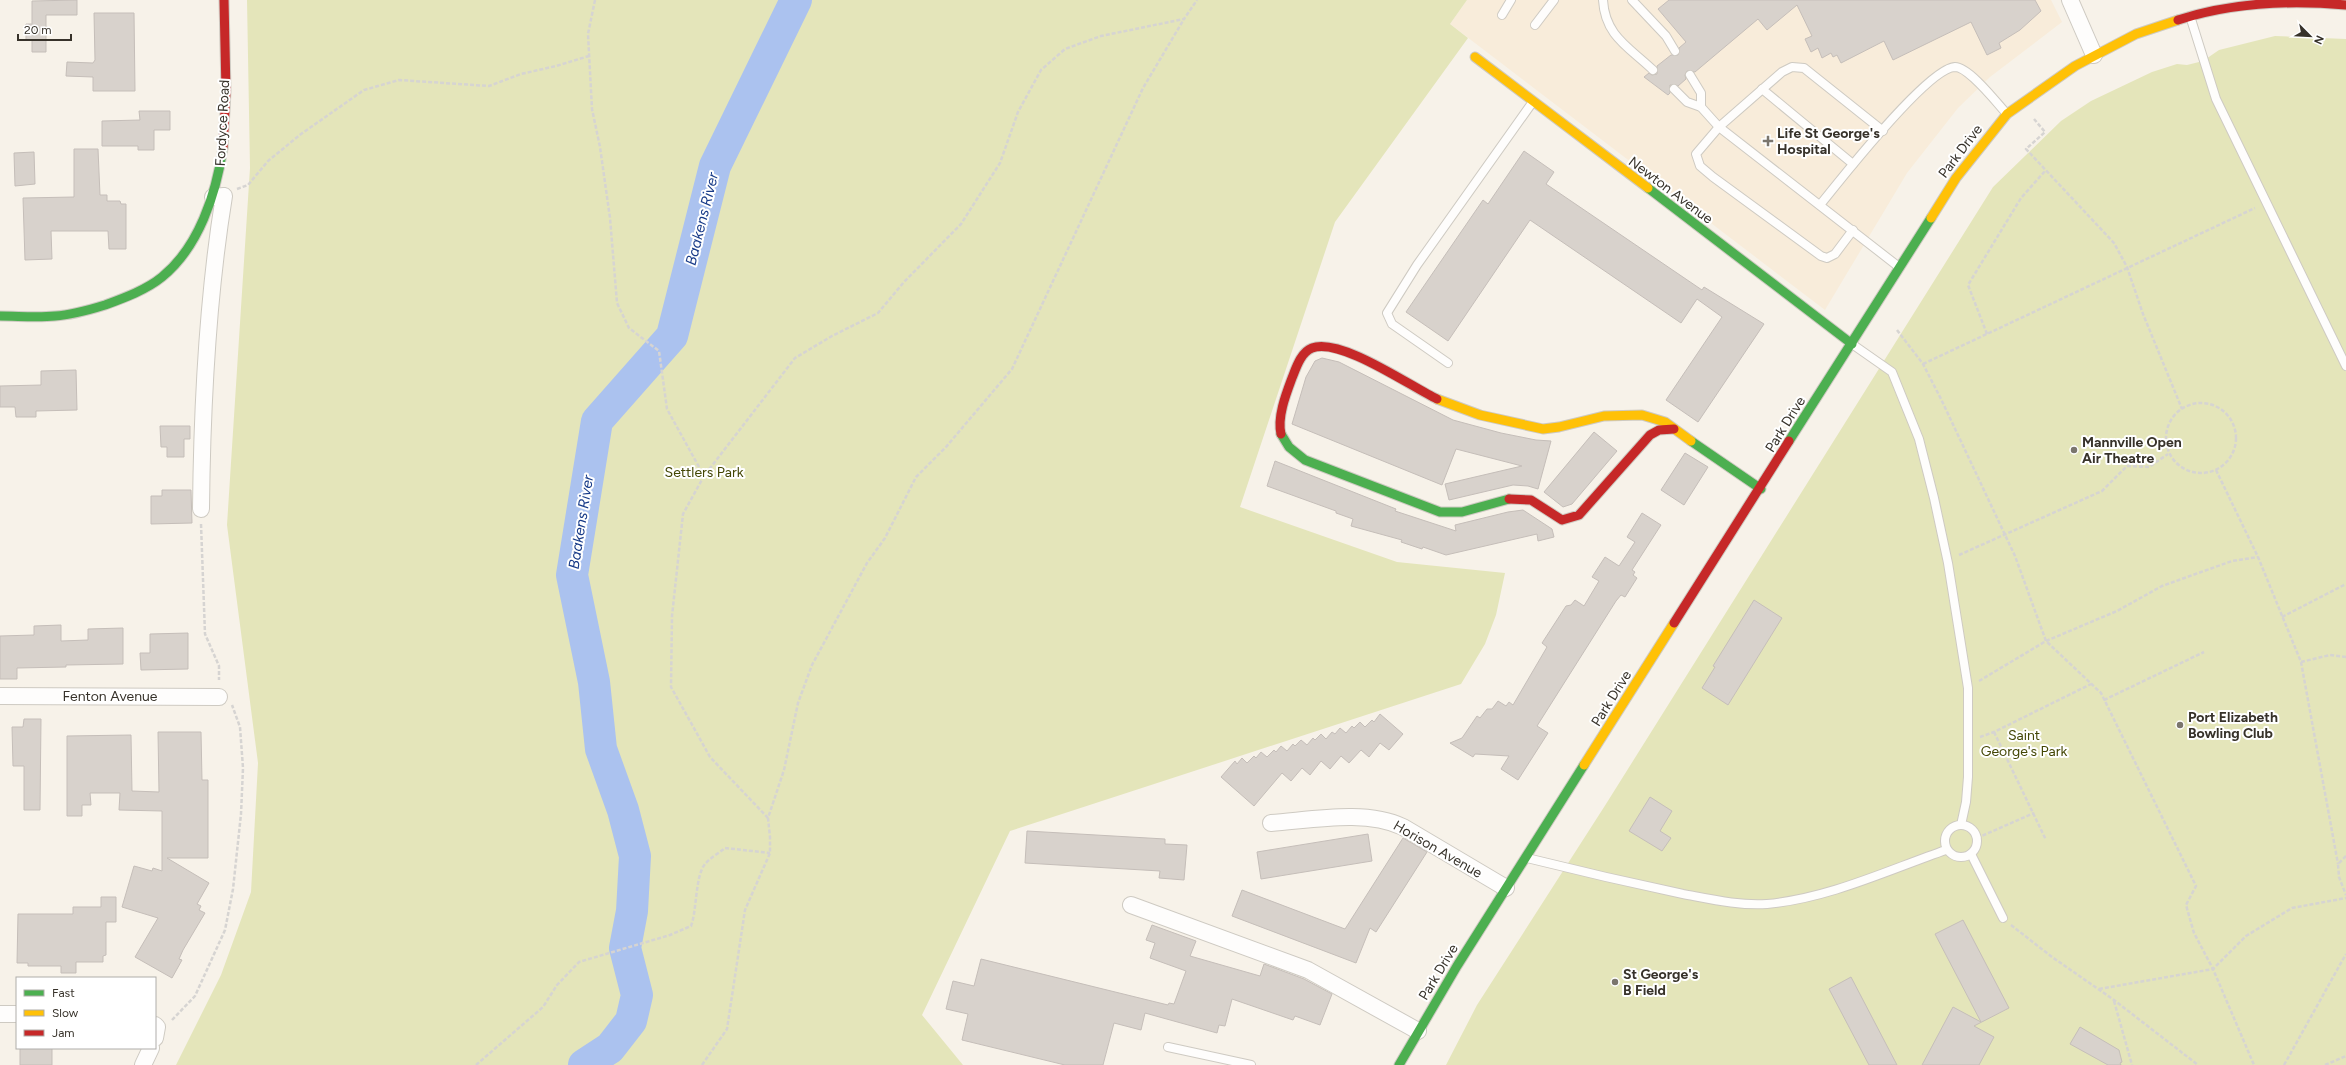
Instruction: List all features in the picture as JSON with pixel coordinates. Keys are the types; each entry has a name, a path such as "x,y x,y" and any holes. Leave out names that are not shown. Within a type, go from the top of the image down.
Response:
{"street":[{"name":"Fordyce Road","path":"0,316 55,316 90,309 128,296 162,277 189,244 213,197 220,171 224,144 224,0"},
{"path":"2070,0 2094,55"},
{"name":"Park Drive","path":"1399,1065 1418,1031 1506,888 1761,489 1956,178 2007,114 2021,103 2094,55 2136,34 2190,16 2215,5 2302,1 2339,3"},
{"name":"Newton Avenue","path":"1475,57 1532,103 1852,344"},
{"path":"201,509 202,423 209,302 224,196 213,197"},
{"path":"1674,429 1659,430 1650,435 1579,515 1562,520 1553,515 1540,504 1523,498 1456,513 1440,512 1305,460 1287,447 1280,428 1285,404 1301,358 1311,347 1327,344 1339,347 1448,405 1485,416 1545,430 1583,421 1642,413 1663,419 1674,429 1761,489"},
{"name":"Fenton Avenue","path":"0,696 219,697"},
{"name":"Horison Avenue","path":"1271,823 1363,817 1385,819 1403,827 1506,888"},
{"path":"1131,905 1308,970 1418,1031"},
{"path":"0,1014 16,1014"},
{"path":"143,1065 151,1049"}],"lane":[{"path":"1502,15 1511,0"},
{"path":"1535,25 1554,0"},
{"path":"1604,0 1606,23 1614,34 1653,70"},
{"path":"1632,0 1666,36 1676,51"},
{"path":"2190,16 2216,99 2265,203 2346,366"},
{"path":"1853,230 1835,254 1827,258 1713,177 1700,166 1696,154 1719,127 1782,72 1792,67 1804,68 1883,131"},
{"path":"1820,205 1910,98 1955,67 1962,69 1970,75 2007,114"},
{"path":"1690,76 1701,93 1701,107"},
{"path":"1674,89 1688,102 1701,107 1719,127 1900,267"},
{"path":"1762,89 1853,164"},
{"path":"1448,363 1392,324 1387,313 1416,265 1532,103"},
{"path":"1852,344 1888,370 1894,378 1920,439 1948,563 1968,688 1966,802 1960,825"},
{"path":"1960,825 1971,828 1977,838 1975,849 1971,854 1961,858 1955,857 1946,850 1944,844 1946,833 1950,829 1960,825"},
{"path":"1526,858 1616,880 1691,895 1765,904 1787,902 1864,882 1946,850"},
{"path":"1971,854 2003,918"},
{"path":"1168,1047 1251,1065"}],"path":[{"path":"595,0 588,34 592,109 600,147 609,211 618,303 629,328 659,351 667,409 704,476"},
{"path":"702,1065 727,1029 745,910 770,853 768,818 784,770 798,703 812,666 867,563 885,538 916,477 946,447 1012,369 1143,88 1197,0"},
{"path":"768,818 710,757 671,686 672,616 682,514 704,476 795,358 832,336 878,313 904,282 961,224 1000,163 1018,112 1042,70 1065,49 1101,36 1184,19"},
{"path":"213,197 248,185 268,161 295,139 364,90 399,80 489,86 521,74 556,66 589,56"},
{"path":"2021,103 2045,132 2026,149 2114,243 2127,267 2143,314 2182,409"},
{"path":"1987,334 1968,285 2021,198 2046,170"},
{"path":"1923,364 2265,203"},
{"path":"1897,330 1923,364 2015,556 2046,641 2091,684 2104,700 2196,886 2186,905 2194,933 2213,970 2254,1065"},
{"path":"2198,402 2213,404 2224,411 2232,421 2236,433 2235,448 2229,459 2216,470 2201,473 2189,471 2177,464 2168,454 2165,442 2168,424 2175,414 2182,409 2198,402"},
{"path":"1948,563 1964,552 2102,491 2127,466 2149,466 2168,454"},
{"path":"2216,470 2258,557 2300,662 2338,864 2339,877 2346,895"},
{"path":"156,1030 175,1018 195,996 225,930 232,895 241,814 240,727 232,703 219,697 219,666 206,634 201,509"},
{"path":"1968,688 2046,641 2117,611 2162,586 2232,561 2258,557"},
{"path":"2282,617 2346,584"},
{"path":"2104,700 2204,652"},
{"path":"2300,662 2330,656 2346,657"},
{"path":"1968,740 1994,732 2091,684"},
{"path":"1994,732 2046,840"},
{"path":"1977,838 2034,813"},
{"path":"476,1065 543,1007 557,985 579,962 670,935 691,926 696,912 695,902 704,865 725,848 770,853"},
{"path":"2338,864 2346,856"},
{"path":"2099,990 2213,970 2246,936 2292,908 2346,898"},
{"path":"2003,918 2052,957 2114,1000 2198,1065"},
{"path":"2284,1065 2346,954"},
{"path":"2114,1000 2132,1065"},
{"path":"2325,1065 2346,1056"}],"shaded area":[{"name":"Life St George's Hospital","path":"1467,0 2051,0 2062,22 1990,77 1958,108 1907,173 1825,310 1450,24"}],"green space":[{"name":"Settlers Park","path":"247,0 1467,0 1450,24 1468,38 1335,222 1240,507 1397,562 1505,573 1496,615 1485,644 1461,684 1010,831 922,1015 963,1065 176,1065 221,975 251,892 258,763 227,525 250,168"},
{"name":"Saint George's Park","path":"2275,36 2346,39 2346,1065 1446,1065 1477,1005 1606,804 1993,187 2061,121 2091,101 2152,72 2177,64 2187,65 2203,61 2219,50"}],"building":[{"path":"77,0 77,15 46,15 46,52 32,52 32,40 26,40 26,24 32,24 32,1"},
{"path":"1669,0 2035,0 2041,11 2020,30 1999,43 2001,48 1987,55 1971,22 1893,60 1884,41 1841,63 1837,55 1833,57 1831,53 1822,58 1818,48 1811,52 1805,39 1812,36 1797,5 1767,30 1758,19 1695,72 1687,71 1685,75 1686,79 1678,86 1670,85 1670,93 1668,95 1644,77 1649,73 1652,75 1657,74 1657,66 1671,55 1678,55 1679,48 1686,42 1658,9"},
{"path":"94,13 134,13 135,91 93,91 93,77 66,76 67,62 93,63 95,60"},
{"path":"139,111 170,111 170,130 154,130 154,150 138,150 138,146 102,146 102,121 140,120"},
{"path":"74,149 98,149 100,195 107,195 107,201 120,201 121,204 126,204 126,249 109,249 108,231 51,231 52,259 25,260 23,198 74,197"},
{"path":"1524,151 1554,172 1546,184 1702,290 1704,287 1764,324 1698,422 1666,400 1722,317 1697,299 1681,323 1530,220 1448,341 1406,312 1483,200 1488,204"},
{"path":"34,152 35,184 15,186 14,153"},
{"path":"1322,358 1339,362 1453,420 1501,433 1536,440 1551,441 1538,489 1528,486 1513,485 1449,500 1445,484 1522,466 1456,449 1442,485 1292,424 1306,377 1315,361"},
{"path":"76,370 77,410 36,411 36,417 16,417 15,407 0,407 0,386 41,385 41,371"},
{"path":"160,426 190,426 190,439 184,439 184,457 167,457 167,447 161,447"},
{"path":"1594,432 1617,451 1572,504 1563,507 1544,492"},
{"path":"1685,453 1708,467 1684,505 1661,490"},
{"path":"1275,461 1396,509 1395,511 1456,531 1455,525 1508,512 1523,510 1552,529 1554,537 1538,541 1537,534 1446,555 1423,547 1422,549 1401,542 1402,540 1351,526 1353,519 1336,513 1336,511 1267,486"},
{"path":"162,490 191,490 192,523 151,524 151,496 162,496"},
{"path":"1642,513 1661,525 1632,570 1635,572 1633,575 1637,578 1625,597 1621,595 1616,601 1537,726 1548,733 1518,780 1501,769 1509,756 1475,754 1473,757 1450,743 1462,738 1477,716 1480,718 1487,709 1492,709 1498,701 1506,706 1509,702 1513,705 1547,647 1542,643 1566,606 1571,605 1575,600 1584,606 1599,581 1592,577 1605,557 1619,566 1635,542 1627,537"},
{"path":"1754,600 1782,618 1728,705 1702,688 1715,667 1713,666"},
{"path":"61,625 61,641 88,640 88,629 123,628 123,664 17,668 17,679 0,679 0,636 34,635 34,626"},
{"path":"188,633 188,669 141,670 140,653 150,653 150,634"},
{"path":"1380,714 1403,734 1389,750 1380,743 1369,757 1361,750 1349,763 1341,756 1330,769 1321,761 1310,775 1302,768 1291,781 1282,773 1254,806 1221,777 1235,761 1237,764 1242,758 1247,763 1254,756 1256,758 1261,752 1267,757 1274,750 1276,752 1281,746 1287,751 1293,744 1295,746 1301,740 1307,745 1313,738 1315,740 1321,734 1326,739 1332,732 1335,734 1340,728 1346,733 1352,726 1354,728 1360,722 1365,727 1372,720 1374,722"},
{"path":"24,719 41,719 40,810 24,810 24,766 13,766 12,727 23,727"},
{"path":"158,732 201,732 202,780 208,780 208,858 167,858 209,883 197,904 201,906 199,910 205,913 183,950 179,959 182,960 172,978 135,957 158,918 122,907 134,866 152,871 153,868 162,871 162,811 119,810 120,793 90,793 91,805 82,805 82,816 67,816 67,736 131,735 132,791 159,792"},
{"path":"1650,797 1672,811 1660,831 1671,838 1662,851 1629,831"},
{"path":"1027,831 1165,839 1165,844 1187,845 1184,880 1159,878 1160,871 1025,863"},
{"path":"1368,834 1372,861 1261,879 1257,852"},
{"path":"1403,838 1427,852 1376,932 1370,928 1356,963 1232,916 1242,890 1345,929"},
{"path":"101,897 116,897 116,922 106,922 106,955 103,956 103,962 76,962 76,973 61,973 61,966 28,966 28,963 17,963 18,914 73,914 73,907 101,907"},
{"path":"1963,920 2009,1008 1974,1026 1994,1037 1979,1065 1922,1065 1953,1007 1981,1022 1935,934"},
{"path":"1152,925 1196,941 1190,956 1260,976 1264,964 1304,979 1332,994 1320,1025 1295,1016 1293,1020 1232,999 1225,1026 1219,1025 1217,1033 1145,1013 1141,1030 1114,1023 1103,1065 1065,1065 962,1040 968,1014 946,1009 953,981 974,986 981,959 1168,1005 1169,1003 1174,1004 1186,971 1150,958 1155,943 1146,940"},
{"path":"1851,977 1897,1065 1869,1065 1829,989"},
{"path":"2080,1027 2119,1050 2122,1062 2120,1063 2121,1065 2108,1065 2070,1044"},
{"path":"20,1049 52,1049 52,1065 20,1065"}],"waterway":[{"name":"Baakens River","path":"584,1065 610,1048 631,1021 637,995 625,948 632,911 635,856 623,810 601,749 594,682 572,575 597,421 672,336 715,166 796,0"}],"traffic: fast":[{"path":"0,316 48,317 68,315 105,305 142,290 156,282 175,265 196,235 204,218 216,183 223,148"},
{"path":"1648,188 1852,344"},
{"path":"1789,441 1931,218"},
{"path":"1281,434 1289,447 1305,460 1440,512 1462,512 1509,499"},
{"path":"1691,441 1761,489"},
{"path":"1399,1065 1457,966 1584,765"}],"traffic: slow":[{"path":"1931,218 1956,178 2007,114 2075,66 2136,34 2178,20"},
{"path":"1475,57 1648,188"},
{"path":"1437,399 1480,415 1543,429 1559,427 1604,416 1642,415 1665,422 1691,441"},
{"path":"1584,765 1674,623"}],"traffic: jam":[{"path":"223,148 226,91 224,0"},
{"path":"2178,20 2219,9 2261,4 2325,3 2346,5"},
{"path":"1281,434 1281,413 1290,384 1297,365 1305,353 1312,348 1324,346 1357,356 1375,364 1437,399"},
{"path":"1509,499 1531,500 1562,520 1579,515 1650,435 1659,430 1674,429"},
{"path":"1674,623 1789,441"}],"place":[{"name":"Life St George's Hospital","path":"1768,141"},
{"name":"Mannville Open Air Theatre","path":"2074,450"},
{"name":"Port Elizabeth Bowling Club","path":"2180,725"},
{"name":"St George's B Field","path":"1615,982"}]}
